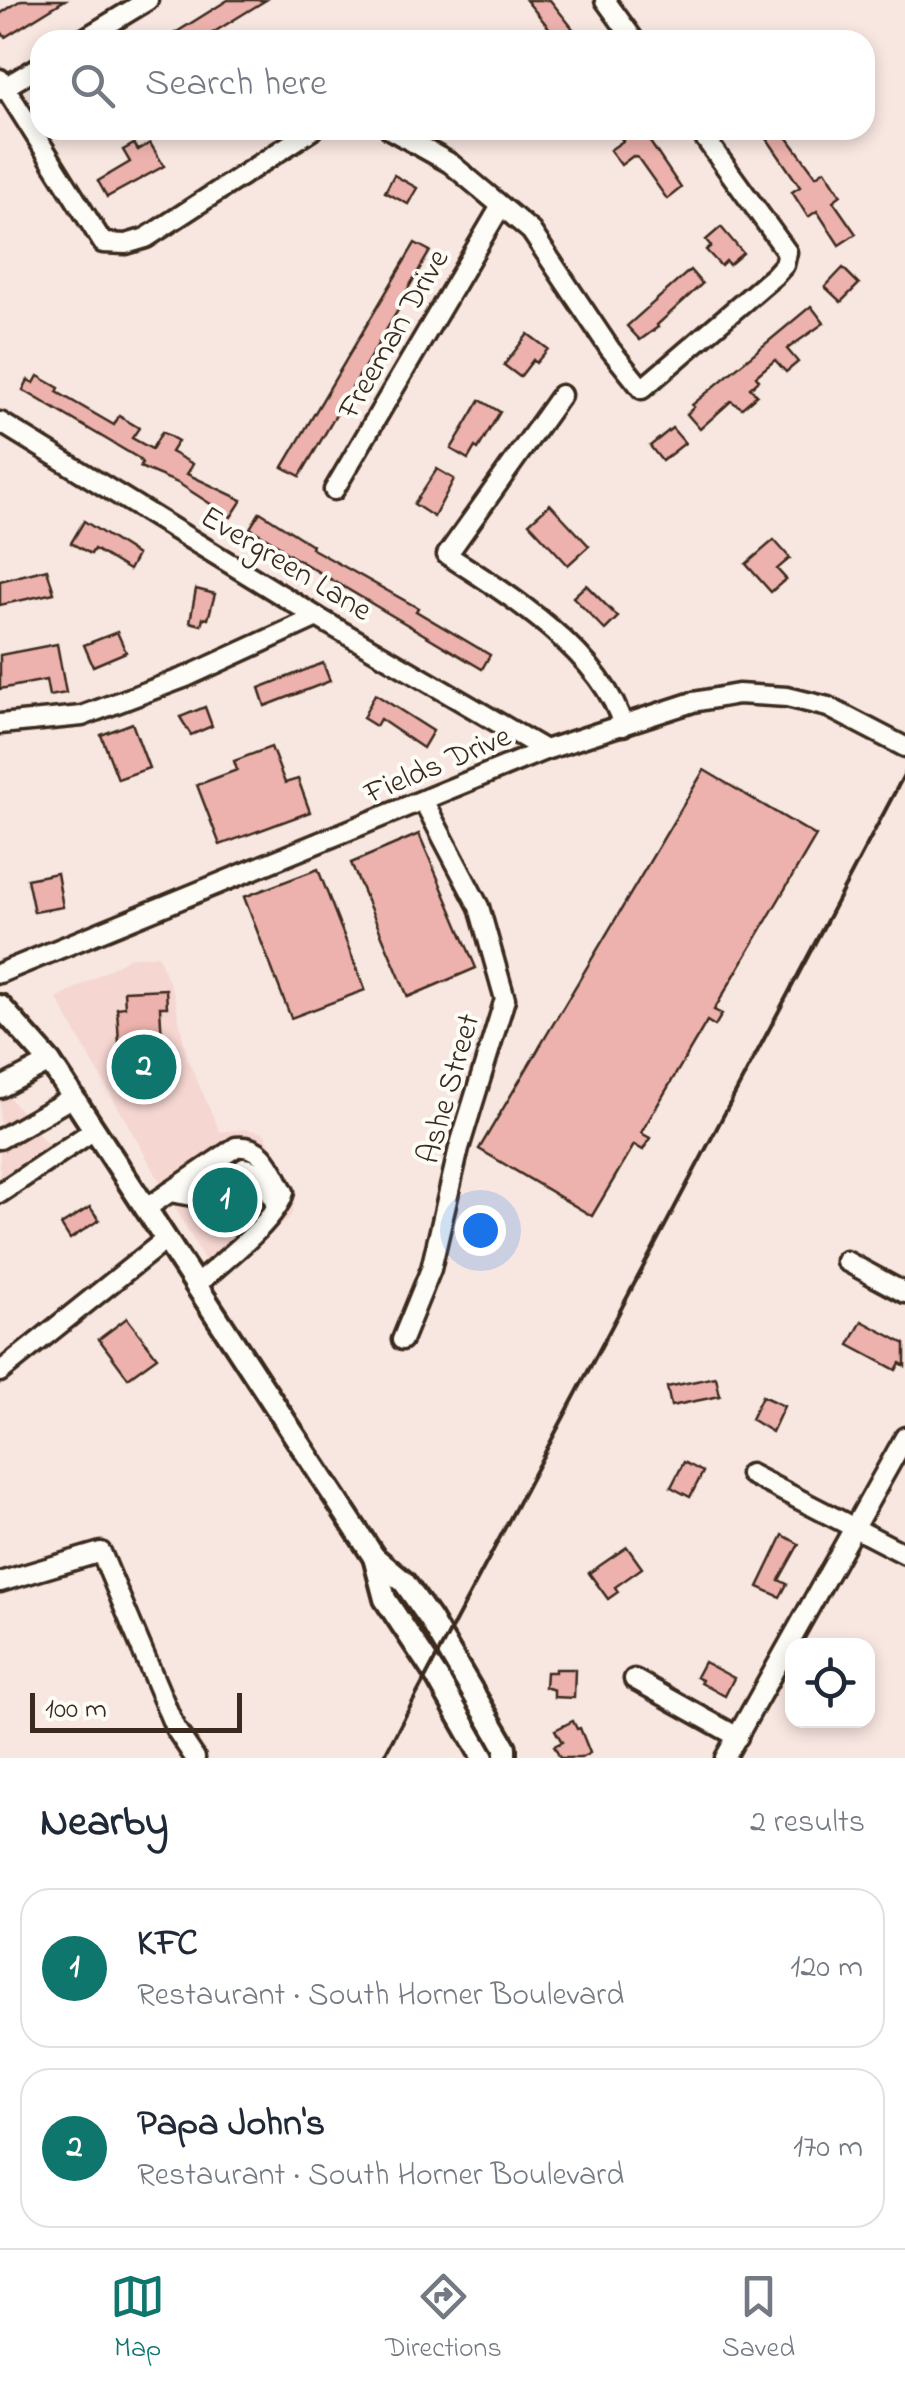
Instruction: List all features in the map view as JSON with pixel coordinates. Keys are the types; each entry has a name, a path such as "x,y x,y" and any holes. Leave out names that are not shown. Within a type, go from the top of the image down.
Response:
{"main road":[{"path":"0,1006 50,1062 374,1556 404,1582 430,1619 505,1747 506,1758"},
{"path":"374,1556 386,1598 483,1758"}],"street":[{"path":"98,30 148,0"},
{"path":"605,0 627,30"},
{"path":"30,71 2,85 30,130"},
{"path":"37,140 102,244 126,244 146,238 297,140"},
{"path":"409,140 450,163 531,231 610,349 642,389 784,265 787,252 706,140"},
{"name":"Freeman Drive","path":"334,490 501,206"},
{"path":"561,396 446,555 508,593 544,624 616,700 623,726"},
{"name":"Evergreen Lane","path":"0,422 317,617 545,750"},
{"path":"0,724 82,716 252,649 317,617"},
{"name":"Fields Drive","path":"0,973 545,750 692,702 738,694 781,696 828,707 905,747"},
{"name":"Ashe Street","path":"402,1340 431,1269 458,1148 505,999 479,907 424,802"},
{"path":"0,1088 50,1062"},
{"path":"0,1139 72,1097"},
{"path":"0,1194 94,1130"},
{"path":"145,1208 236,1148 248,1146 262,1153 284,1192 276,1207 195,1286"},
{"path":"0,1372 165,1240"},
{"path":"846,1262 905,1293"},
{"path":"724,1758 905,1437"},
{"path":"750,1474 905,1554"},
{"path":"0,1582 102,1552 175,1728 195,1758"},
{"path":"634,1679 738,1737"}],"shaded area":[{"path":"158,955 174,995 187,1058 220,1132 245,1129 264,1133 297,1194 291,1216 217,1282 57,999 129,958"},
{"path":"0,1086 64,1165 0,1204"}],"building":[{"path":"21,0 65,0 5,37 0,30 0,14"},
{"path":"228,0 266,0 217,30 180,30"},
{"path":"526,0 550,0 574,30 551,30"},
{"path":"649,140 681,188 667,199 638,158 633,156 621,165 610,150 623,141"},
{"path":"768,140 789,140 816,176 825,170 841,195 833,201 856,234 839,245 817,211 808,217 792,192 800,187"},
{"path":"150,143 164,166 107,197 98,181 130,162 123,150 134,144 138,150"},
{"path":"394,175 417,188 408,204 385,192"},
{"path":"721,227 743,253 729,265 726,261 721,266 706,250 711,246 706,240"},
{"path":"415,243 430,251 407,295 300,476 283,467"},
{"path":"843,268 859,284 841,302 825,287"},
{"path":"690,270 702,284 640,340 627,326"},
{"path":"811,306 824,323 787,349 798,362 786,372 775,360 756,376 759,380 750,388 757,395 742,408 731,401 700,429 687,414 692,405"},
{"path":"528,334 548,349 520,377 504,365"},
{"path":"38,376 59,388 57,392 114,425 119,416 139,428 132,438 152,449 162,432 178,441 171,452 193,464 187,474 242,500 231,517 178,483 140,467 138,458 23,390 28,380 34,383"},
{"path":"480,400 500,412 468,459 451,449"},
{"path":"672,428 685,443 662,461 650,446"},
{"path":"437,469 454,479 434,517 414,504"},
{"path":"550,504 589,546 568,565 529,523"},
{"path":"260,512 312,545 311,548 418,608 416,611 490,655 482,669 250,528"},
{"path":"84,521 137,555 129,570 94,549 91,554 71,543"},
{"path":"774,540 790,558 777,569 786,579 771,592 746,564"},
{"path":"47,569 54,593 0,605 0,581"},
{"path":"586,585 618,617 605,630 573,597"},
{"path":"196,589 215,594 208,619 203,618 201,625 190,622"},
{"path":"117,632 126,652 93,666 84,645"},
{"path":"57,644 66,693 49,696 46,680 0,689 0,655"},
{"path":"323,663 330,681 265,706 259,688"},
{"path":"375,694 433,731 423,748 380,719 376,726 363,718"},
{"path":"205,707 212,726 191,735 180,717"},
{"path":"132,723 149,768 118,779 101,735"},
{"path":"271,747 285,783 298,779 310,812 220,845 197,785 237,770 234,761"},
{"path":"704,770 816,836 714,1010 722,1014 715,1026 707,1021 641,1133 650,1138 643,1150 634,1145 592,1216 479,1149"},
{"path":"419,834 476,968 408,997 351,863"},
{"path":"318,869 365,990 291,1018 244,897"},
{"path":"57,873 63,907 34,912 27,879"},
{"path":"166,989 167,1007 160,1007 163,1057 170,1056 171,1074 129,1076 128,1061 120,1061 117,1008 125,1007 124,991"},
{"path":"246,1181 253,1189 249,1192 253,1198 210,1224 200,1209"},
{"path":"90,1207 99,1220 70,1239 61,1225"},
{"path":"127,1318 157,1357 128,1378 99,1339"},
{"path":"862,1321 905,1344 905,1366 900,1363 896,1370 849,1345"},
{"path":"716,1377 720,1396 671,1406 667,1387"},
{"path":"762,1396 784,1406 772,1432 751,1419"},
{"path":"684,1462 703,1472 690,1497 671,1487"},
{"path":"783,1535 799,1544 779,1580 787,1584 780,1597 758,1587"},
{"path":"627,1547 642,1568 615,1587 618,1592 608,1599 589,1573"},
{"path":"704,1662 734,1678 725,1696 696,1677"},
{"path":"575,1669 574,1698 554,1697 554,1690 545,1687 546,1672"},
{"path":"573,1721 590,1753 581,1758 560,1758 554,1746 562,1742 555,1730"}],"railway":[{"path":"383,1758 905,773"}],"place":[{"name":"Papa John's","path":"144,1067"},
{"name":"KFC","path":"225,1200"}]}
